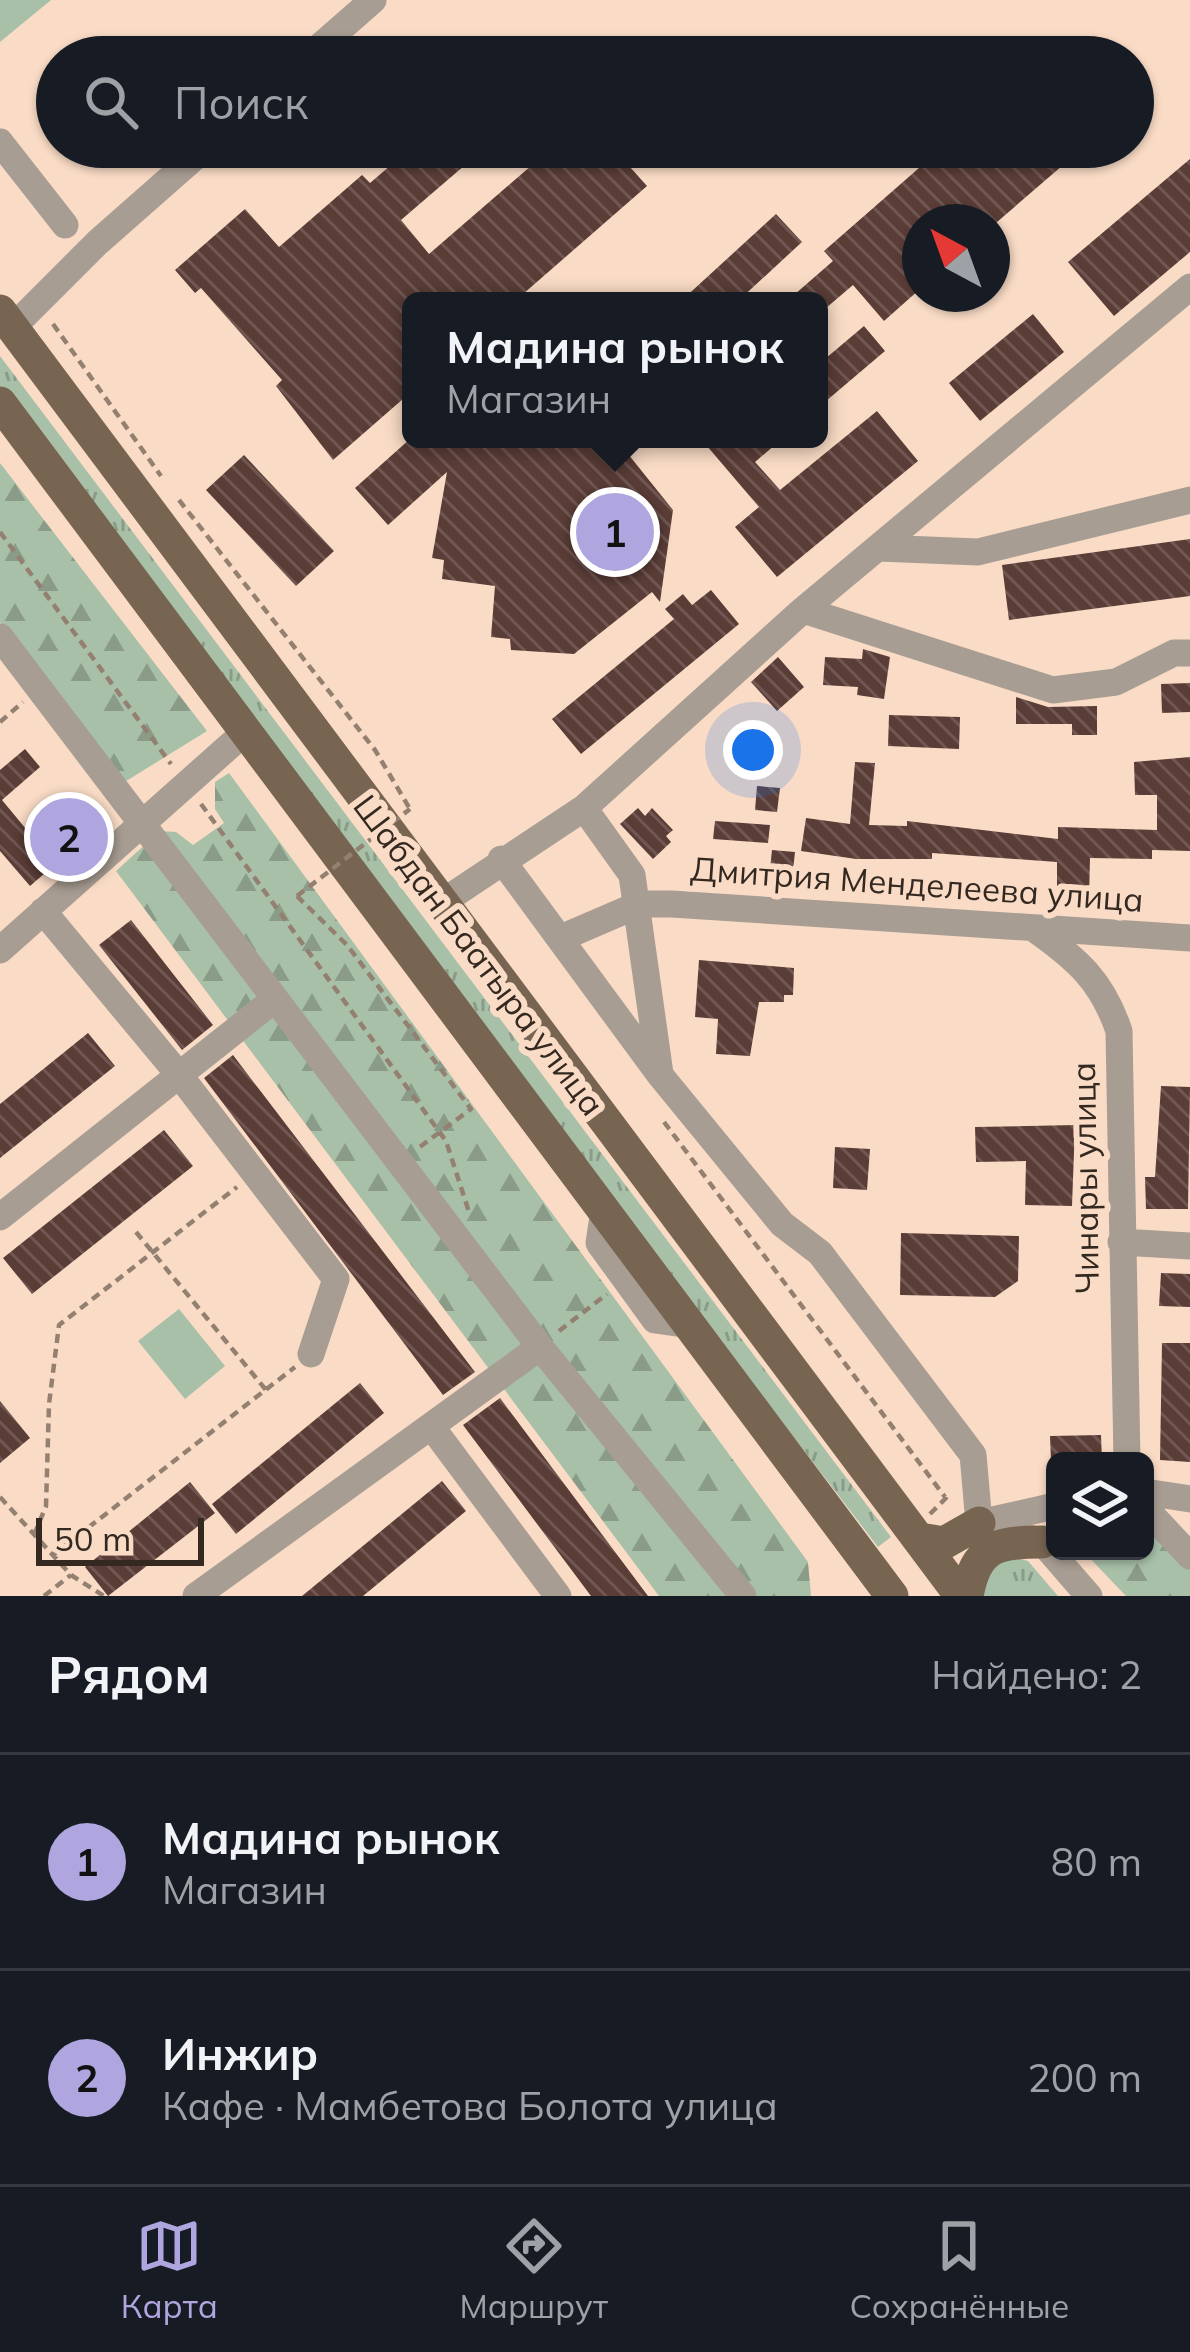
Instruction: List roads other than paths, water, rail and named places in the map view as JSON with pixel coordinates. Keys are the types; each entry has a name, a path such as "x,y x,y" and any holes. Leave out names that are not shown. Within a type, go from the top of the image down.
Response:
{"main road":[{"name":"Шабдан Баатыра улица","path":"6,320 441,903 924,1528 964,1596"},
{"name":"Шабдан Баатыра улица","path":"0,403 892,1596"},
{"path":"924,1528 944,1543 979,1523"},
{"path":"964,1596 973,1567 987,1552 1005,1542 1042,1542"}],"street":[{"path":"332,36 373,0"},
{"path":"0,142 65,225"},
{"path":"6,320 39,305 97,243 182,168"},
{"path":"441,903 584,808 803,610 1190,286"},
{"path":"878,548 978,552 1190,500"},
{"path":"803,610 1053,690 1116,682 1174,653 1190,653"},
{"path":"0,638 540,1347 743,1596"},
{"path":"0,950 244,733"},
{"path":"584,808 632,875 640,904 660,1075"},
{"path":"501,859 660,1075 782,1223 820,1253 973,1455 979,1523"},
{"path":"561,938 640,904"},
{"name":"Дмитрия Менделеева улица","path":"640,904 1190,938"},
{"path":"43,911 180,1076 336,1279 311,1354"},
{"name":"Чинары улица","path":"1035,929 1083,963 1106,991 1119,1031 1127,1452"},
{"path":"0,1217 275,999"},
{"path":"604,1210 599,1243 655,1320 690,1325"},
{"path":"1121,1242 1190,1246"},
{"path":"196,1596 540,1347"},
{"path":"431,1426 558,1596"},
{"path":"1154,1493 1190,1498"},
{"path":"979,1523 1046,1508"},
{"path":"1154,1518 1190,1556"},
{"path":"979,1523 1042,1542 1088,1596"}],"place":[{"name":"Мадина рынок","path":"615,532"},
{"name":"Инжир","path":"69,837"}]}
